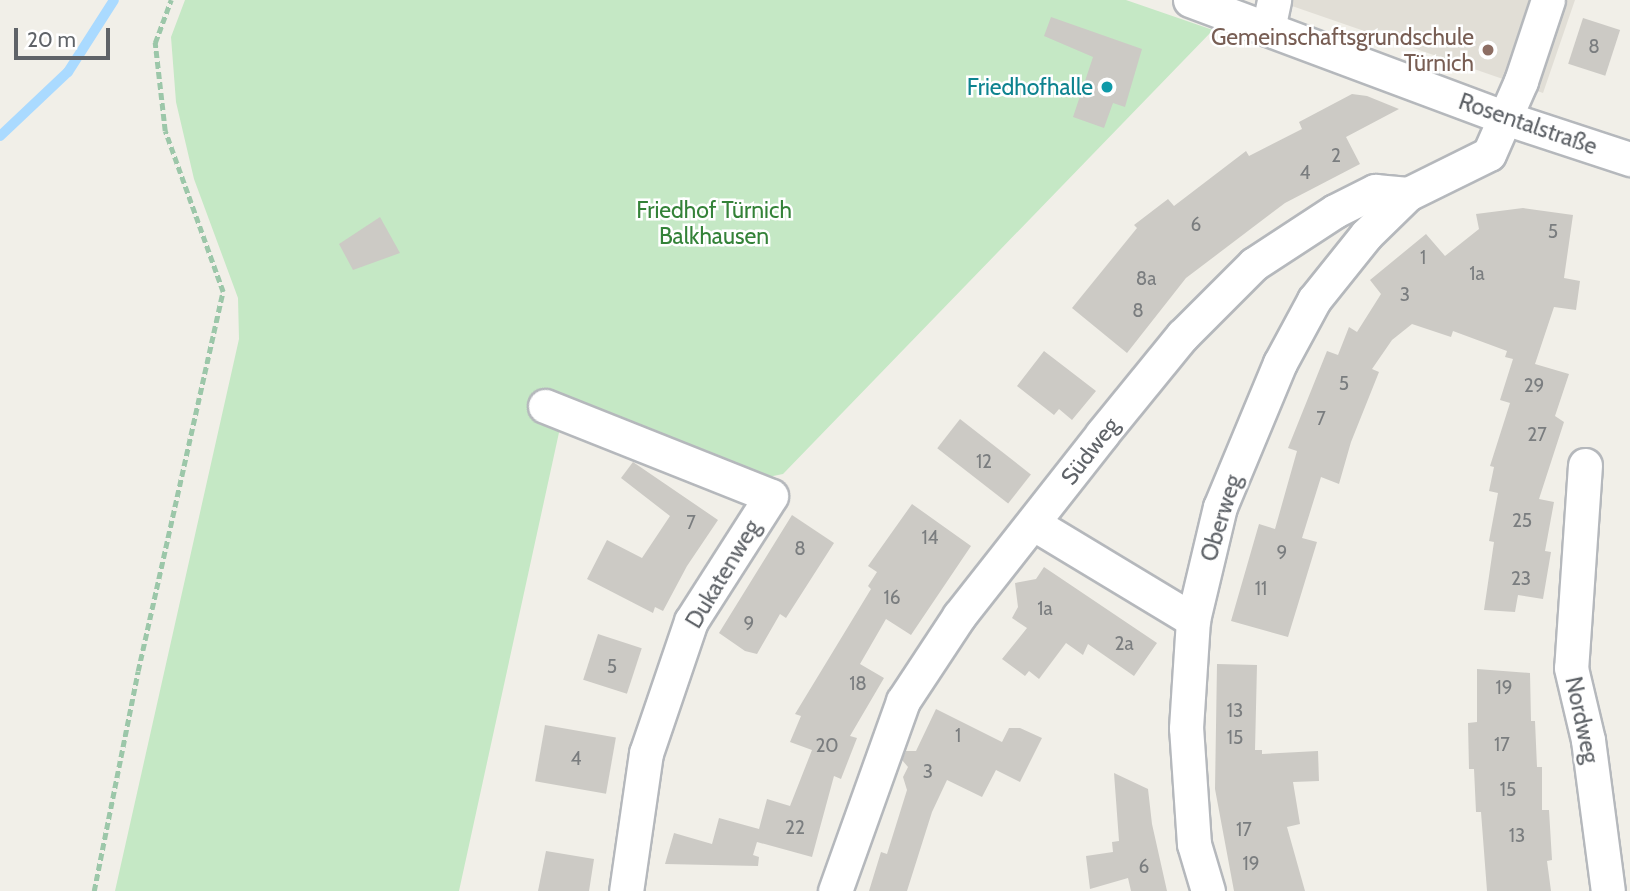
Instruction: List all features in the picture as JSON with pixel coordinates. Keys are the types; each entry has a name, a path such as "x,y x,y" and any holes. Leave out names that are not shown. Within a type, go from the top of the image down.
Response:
{"street":[{"name":"Rosentalstraße","path":"1190,0 1271,15 1505,118 1630,159"},
{"path":"1505,118 1548,0"},
{"name":"Südweg","path":"835,891 903,701 959,616 1182,336 1254,264 1335,211 1375,191 1408,194 1489,154 1505,118"},
{"name":"Oberweg","path":"1208,891 1194,844 1186,728 1193,620 1220,507 1280,363 1314,300 1366,235 1408,194"},
{"name":"Dukatenweg","path":"545,406 771,496 691,621 646,753 626,891"},
{"name":"Nordweg","path":"1585,466 1570,668 1588,740 1608,891"},
{"path":"1034,524 1193,620"}],"path":[{"path":"94,891 138,671 223,292 165,131 155,43 172,0"}],"shaded area":[{"name":"Gemeinschaftsgrundschule Türnich","path":"1293,0 1575,0 1543,93 1292,6"}],"green space":[{"name":"Friedhof Türnich Balkhausen","path":"185,0 1126,0 1213,30 783,474 753,480 565,405 459,891 115,891 239,339 238,298 194,179 176,102 171,37"}],"building":[{"name":"Friedhofhalle","path":"1051,17 1142,49 1125,107 1113,103 1104,128 1073,117 1093,57 1044,36"},
{"path":"1583,18 1620,30 1605,76 1568,64"},
{"path":"1352,94 1367,96 1399,109 1346,137 1360,164 1285,203 1186,278 1127,353 1072,308 1137,228 1134,225 1168,199 1174,206 1246,151 1249,156 1302,129 1299,122"},
{"path":"1523,208 1573,215 1564,278 1580,281 1576,310 1554,307 1535,364 1569,374 1555,416 1564,422 1539,499 1554,502 1545,551 1551,552 1543,599 1518,595 1515,612 1484,610 1494,542 1489,541 1498,493 1489,491 1494,467 1490,466 1510,403 1500,400 1513,359 1505,357 1507,351 1453,331 1451,337 1412,324 1392,340 1372,369 1379,372 1351,442 1339,484 1321,477 1302,538 1317,542 1288,637 1231,621 1259,524 1275,529 1297,451 1288,448 1327,351 1338,355 1349,327 1357,332 1381,294 1370,280 1426,234 1445,256 1479,229 1476,214"},
{"path":"380,217 400,253 353,270 339,244"},
{"path":"1044,351 1096,391 1072,420 1059,409 1054,415 1017,386"},
{"path":"960,419 1031,474 1008,504 937,448"},
{"path":"633,462 718,520 687,566 663,611 655,607 653,613 587,579 607,540 642,558 670,516 621,478"},
{"path":"912,504 971,546 911,635 886,619 860,664 884,678 850,736 857,738 841,779 834,776 812,857 757,842 753,855 759,857 758,866 665,864 674,833 712,844 719,818 759,829 767,799 790,806 812,750 790,742 801,716 795,714 871,589 868,586 877,572 868,566"},
{"path":"792,515 834,543 786,618 780,614 757,654 745,651 719,633"},
{"path":"1044,567 1157,643 1134,676 1088,644 1083,655 1066,643 1039,679 1029,671 1025,676 1002,659 1027,628 1012,618 1018,607 1015,583 1036,579"},
{"path":"598,634 642,648 627,694 583,680"},
{"path":"1217,664 1257,665 1255,750 1262,750 1262,754 1318,751 1319,781 1293,782 1300,824 1287,827 1305,891 1234,891 1215,789"},
{"path":"1477,669 1530,673 1531,721 1535,721 1537,767 1542,767 1542,810 1549,810 1552,860 1547,861 1551,891 1487,891 1481,812 1476,812 1474,769 1469,769 1468,723 1477,722"},
{"path":"936,709 1002,742 1009,728 1020,728 1042,738 1020,782 996,770 982,797 947,780 932,812 907,891 869,891 881,852 887,854 907,790 903,777 908,767 902,760 906,751 916,751"},
{"path":"545,725 616,738 606,794 535,781"},
{"path":"1114,773 1148,789 1152,824 1167,891 1131,891 1128,878 1090,889 1086,856 1113,852 1112,842 1119,841"},
{"path":"546,851 594,859 589,891 538,891"}],"waterway":[{"path":"0,136 68,72 114,0"}],"place":[{"name":"Gemeinschaftsgrundschule Türnich","path":"1488,50"},
{"name":"Friedhofhalle","path":"1107,87"}]}
